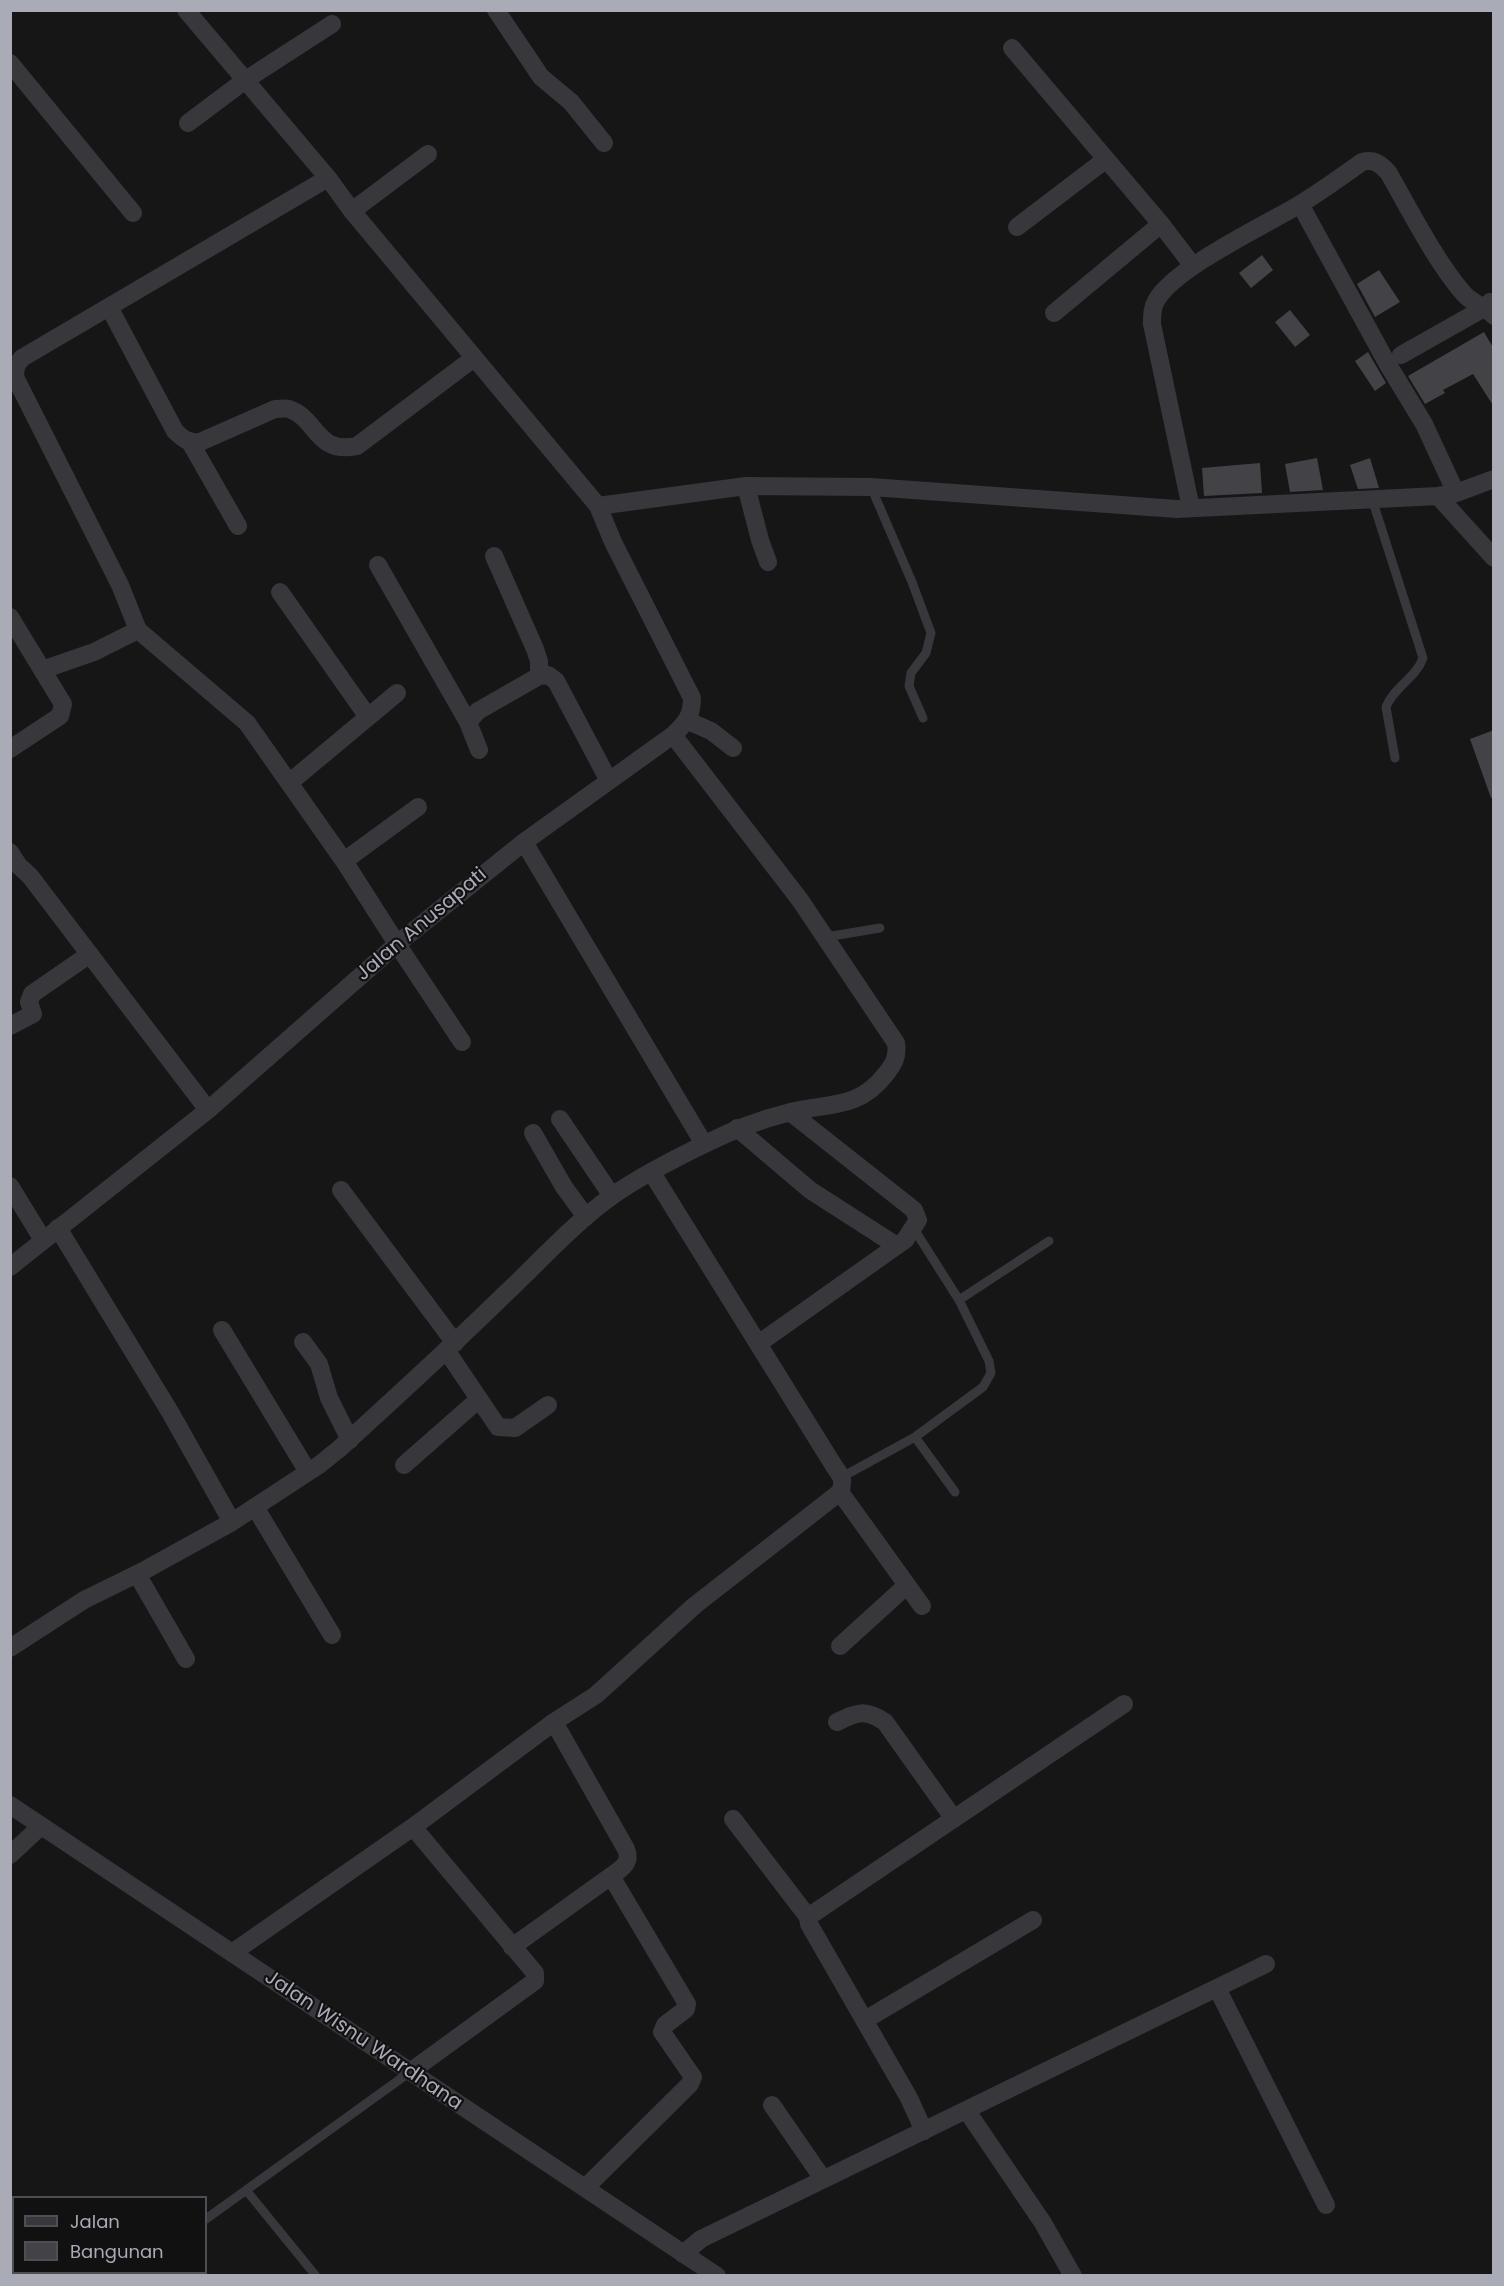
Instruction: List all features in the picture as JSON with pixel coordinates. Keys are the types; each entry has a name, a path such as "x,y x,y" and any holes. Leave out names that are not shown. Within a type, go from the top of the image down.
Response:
{"street":[{"path":"186,10 328,178 352,211 600,512 692,698 692,711 688,721 711,731 733,748"},
{"path":"496,10 541,77 571,102 604,143"},
{"path":"188,123 244,81 332,24"},
{"path":"1012,48 1161,224 1193,266"},
{"path":"10,63 133,213"},
{"path":"352,211 428,154"},
{"path":"1017,227 1106,160"},
{"path":"1191,508 1152,324 1152,312 1155,301 1163,291 1193,266 1300,204 1362,162 1372,160 1388,172 1445,268 1465,295 1473,302 1491,307"},
{"path":"328,178 22,358 16,366 14,387 120,585 138,630 247,723 344,861 462,1042"},
{"path":"1300,204 1381,353 1424,424 1456,493"},
{"path":"1054,313 1161,224"},
{"path":"109,307 175,430 182,438 190,442 200,442 275,409 289,409 300,416 330,444 343,449 357,446 474,358"},
{"path":"1401,355 1491,307"},
{"path":"190,442 238,526"},
{"path":"600,512 746,486 871,487 1191,508 1438,496 1456,493 1494,479"},
{"path":"746,486 768,562"},
{"path":"1438,496 1494,558"},
{"path":"494,556 537,655 539,676"},
{"path":"378,566 468,722 479,750"},
{"path":"280,592 368,717"},
{"path":"10,617 63,704 60,716 10,749"},
{"path":"42,670 94,652 138,630"},
{"path":"468,722 478,711 539,676 548,675 556,681 609,781"},
{"path":"289,783 397,693"},
{"name":"Jalan Anusapati","path":"10,1267 207,1110 397,944 524,842 673,735 688,721"},
{"path":"10,1648 84,1600 138,1574 232,1522 308,1472 350,1440 586,1217 612,1196 737,1128 790,1112 847,1103 861,1097 883,1078 898,1055 896,1043 826,937 673,735"},
{"path":"344,861 418,807"},
{"path":"524,842 704,1144"},
{"path":"13,864 30,876 207,1110"},
{"path":"10,1026 33,1014 28,998 32,994 90,954"},
{"path":"758,1344 905,1240 918,1220 914,1210 790,1112"},
{"path":"560,1119 612,1196"},
{"path":"737,1128 810,1190 897,1246"},
{"path":"533,1133 564,1186 586,1217"},
{"path":"652,1173 834,1466 841,1484 906,1586 922,1606"},
{"path":"10,1186 43,1240"},
{"path":"341,1190 451,1347 479,1399 498,1427 514,1428 548,1405"},
{"path":"58,1228 170,1412 232,1522"},
{"path":"222,1330 308,1472"},
{"path":"303,1342 318,1365 329,1398 350,1440"},
{"path":"404,1466 479,1399"},
{"path":"232,1953 413,1827 554,1722 596,1695 694,1606 841,1484"},
{"path":"255,1507 332,1635"},
{"path":"138,1574 186,1659"},
{"path":"840,1646 906,1586"},
{"path":"808,1917 1124,1704"},
{"path":"837,1722 857,1713 872,1713 885,1722 954,1819"},
{"path":"512,1947 611,1876 626,1863 628,1854 554,1722"},
{"name":"Jalan Wisnu Wardhana","path":"10,1805 714,2275"},
{"path":"733,1819 808,1917 809,1924 909,2098 924,2130"},
{"path":"10,1855 41,1827"},
{"path":"410,2072 535,1981 535,1973 413,1827"},
{"path":"585,2188 693,2081 693,2077 662,2031 664,2025 686,2009 688,1990 611,1876"},
{"path":"865,2020 1033,1920"},
{"path":"683,2253 701,2239 1266,1964"},
{"path":"1217,1988 1326,2205"},
{"path":"772,2105 823,2179"},
{"path":"967,2111 1043,2223 1073,2276"}],"lane":[{"path":"871,487 912,582 931,633 926,653 911,673 909,686 923,718"},
{"path":"1372,499 1423,658 1419,668 1389,700 1386,707 1395,758"},
{"path":"826,937 880,928"},
{"path":"841,1484 915,1437 983,1387 992,1373 989,1361 959,1300 914,1229"},
{"path":"959,1300 1049,1241"},
{"path":"915,1437 955,1492"},
{"path":"207,2217 410,2072"},
{"path":"246,2190 316,2276"}],"building":[{"path":"1262,255 1273,270 1251,288 1239,273"},
{"path":"1379,270 1400,302 1375,317 1357,284"},
{"path":"1290,310 1310,335 1295,347 1275,322"},
{"path":"1484,332 1494,349 1494,407 1473,374 1443,390 1445,393 1425,404 1408,376"},
{"path":"1368,352 1386,383 1375,391 1355,361"},
{"path":"1317,458 1323,490 1290,492 1285,464"},
{"path":"1370,458 1379,488 1358,489 1350,465"},
{"path":"1260,463 1262,493 1204,496 1202,468"},
{"path":"1494,730 1494,797 1491,798 1470,739"}]}
